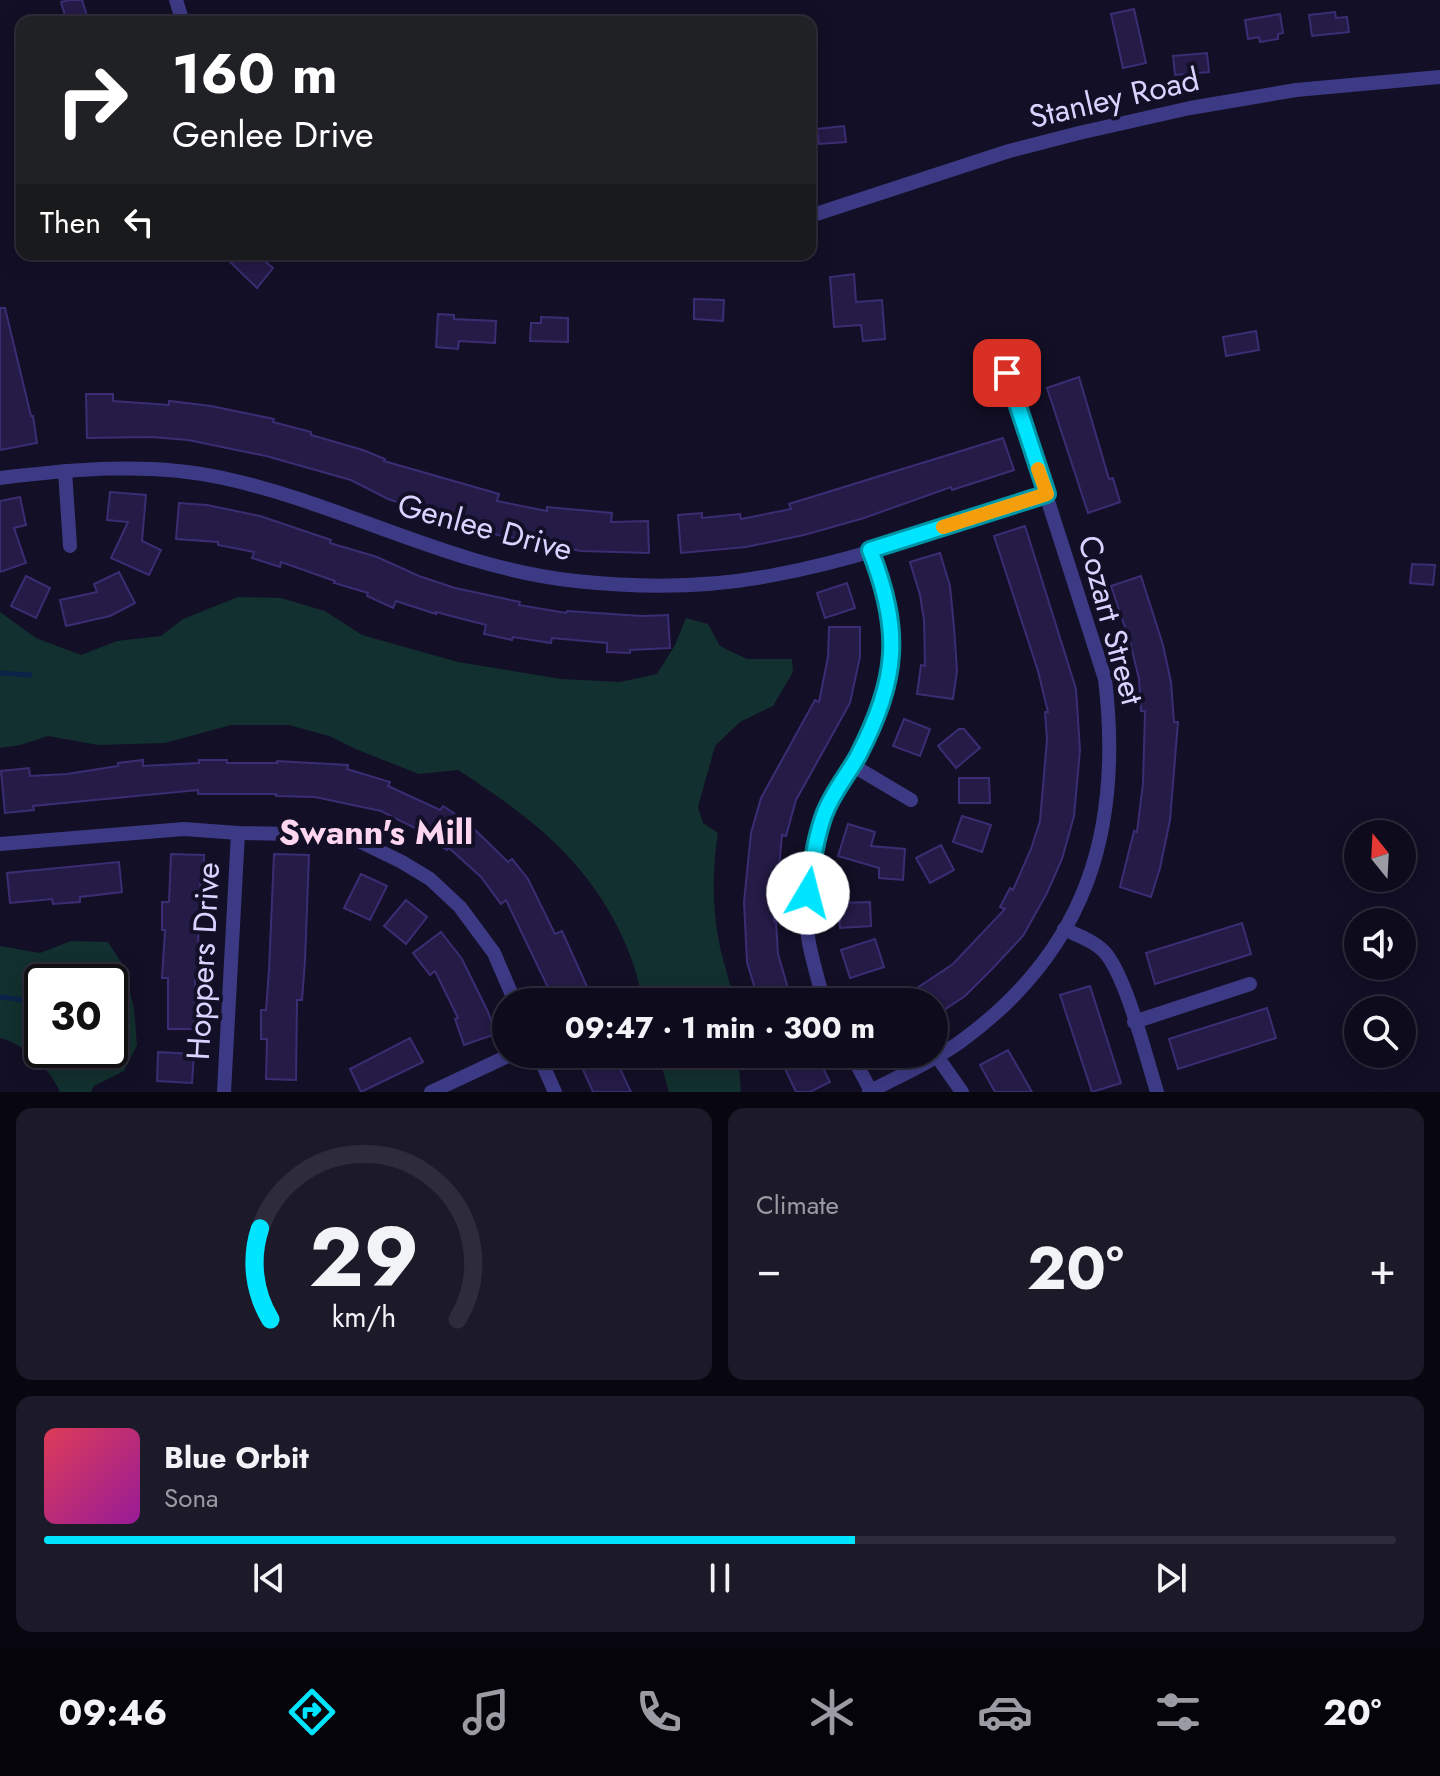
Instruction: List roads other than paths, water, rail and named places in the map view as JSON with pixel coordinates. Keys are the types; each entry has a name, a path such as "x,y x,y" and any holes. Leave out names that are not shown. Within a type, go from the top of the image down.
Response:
{"street":[{"name":"Stanley Road","path":"816,214 1009,151 1164,114 1296,90 1440,77"},
{"name":"Cozart Street","path":"948,1048 998,1011 1039,969 1076,910 1098,854 1108,799 1111,730 1105,679 1007,373"},
{"name":"Genlee Drive","path":"0,478 65,471 161,471 221,477 307,501 439,550 510,570 574,581 649,586 774,575 870,550 1047,494"},
{"path":"65,471 70,546"},
{"path":"821,988 809,940 808,893 814,851 825,813 852,765 885,694 893,636 885,588 870,550"},
{"path":"852,765 911,800"},
{"path":"0,844 184,829 339,835 359,841 430,879 460,907 494,953 509,988"},
{"name":"Hoppers Drive","path":"224,1092 238,833"},
{"path":"1064,929 1095,944 1107,955 1120,980 1157,1092"},
{"path":"1134,1022 1250,984"},
{"path":"431,1092 492,1063"},
{"path":"544,1068 555,1092"},
{"path":"858,1068 870,1092"},
{"name":"Cozart Street","path":"870,1092 913,1068"},
{"path":"945,1068 962,1092"}],"waterway":[{"path":"0,673 30,675"},
{"path":"0,997 24,1000"}],"district":[{"name":"Swann's Mill","path":"376,832"}]}
